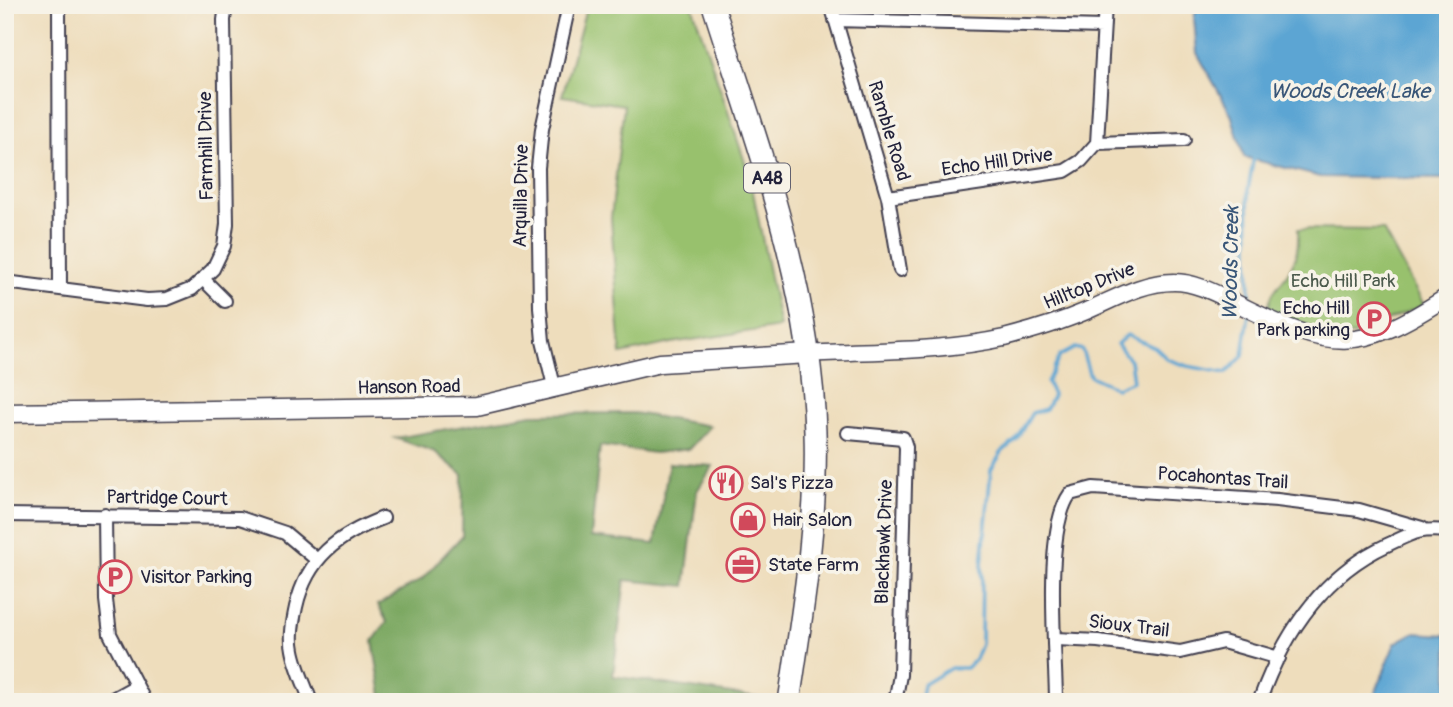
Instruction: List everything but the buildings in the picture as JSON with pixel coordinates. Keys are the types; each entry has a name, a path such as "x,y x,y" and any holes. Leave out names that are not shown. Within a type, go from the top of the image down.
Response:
{"main road":[{"name":"A48","path":"713,5 786,239 808,354 815,433 812,524 789,702"},
{"name":"Hanson Road","path":"5,413 464,407 555,390 660,363 808,354"}],"street":[{"path":"59,5 60,289"},
{"name":"Farmhill Drive","path":"5,282 157,300 182,294 203,279 219,258 226,234 226,5"},
{"name":"Arquilla Drive","path":"555,390 543,341 540,307 538,168 542,129 569,5"},
{"name":"Ramble Road","path":"831,5 888,197 900,270"},
{"path":"1105,5 1097,143 1184,140"},
{"path":"835,20 1103,27"},
{"name":"Echo Hill Drive","path":"888,197 1065,171 1082,161 1097,143"},
{"path":"203,279 225,301"},
{"name":"Hilltop Drive","path":"808,354 965,344 1003,338 1039,328 1159,283 1194,285 1278,324 1321,339 1357,340 1426,310 1448,296"},
{"name":"Blackhawk Drive","path":"848,433 903,438 906,447 900,675 895,702"},
{"name":"Pocahontas Trail","path":"1056,639 1053,589 1056,542 1064,502 1070,494 1093,488 1277,500 1359,510 1422,528"},
{"name":"Partridge Court","path":"5,515 240,518 285,533 316,559"},
{"path":"105,515 106,600 110,634 145,702"},
{"path":"311,702 293,651 292,625 301,592 316,559 340,537 383,518"},
{"path":"1259,702 1279,657 1305,611 1332,579 1376,550 1422,528 1448,531"},
{"name":"Sioux Trail","path":"1056,639 1072,638 1180,652 1223,642 1279,657"},
{"path":"1056,639 1056,702"},
{"path":"107,702 136,686"}],"green space":[{"path":"587,5 692,5 750,177 780,327 671,343 621,354 611,218 624,105 562,96"},
{"name":"Echo Hill Park","path":"1298,229 1383,230 1424,305 1352,336 1318,331 1269,309 1273,294 1294,261 1298,246"},
{"path":"634,413 710,426 689,449 655,453 600,446 591,537 655,544 669,463 713,466 697,491 685,586 625,580 613,676 765,699 765,702 383,702 373,641 387,622 378,605 422,579 462,536 463,475 435,452 395,438 532,414"}],"water":[{"name":"Woods Creek Lake","path":"1197,5 1448,5 1448,179 1320,177 1244,157 1231,114 1197,53 1194,18"},
{"path":"1413,633 1448,635 1448,702 1372,702 1395,643"}],"waterway":[{"name":"Woods Creek","path":"1250,305 1248,190 1254,156"},
{"name":"Woods Creek","path":"920,702 923,685 951,668 966,668 975,659 981,644 982,565 991,470 1002,452 1016,440 1032,413 1046,409 1053,395 1047,382 1060,356 1075,348 1082,350 1090,376 1116,388 1133,381 1130,360 1117,344 1127,335 1156,348 1167,359 1187,366 1226,373 1243,356 1249,313"}],"place":[{"name":"Echo Hill Park parking","path":"1374,319"},
{"name":"Sal's Pizza","path":"726,483"},
{"name":"Hair Salon","path":"748,520"},
{"name":"State Farm","path":"743,565"},
{"name":"Visitor Parking","path":"115,577"}]}
